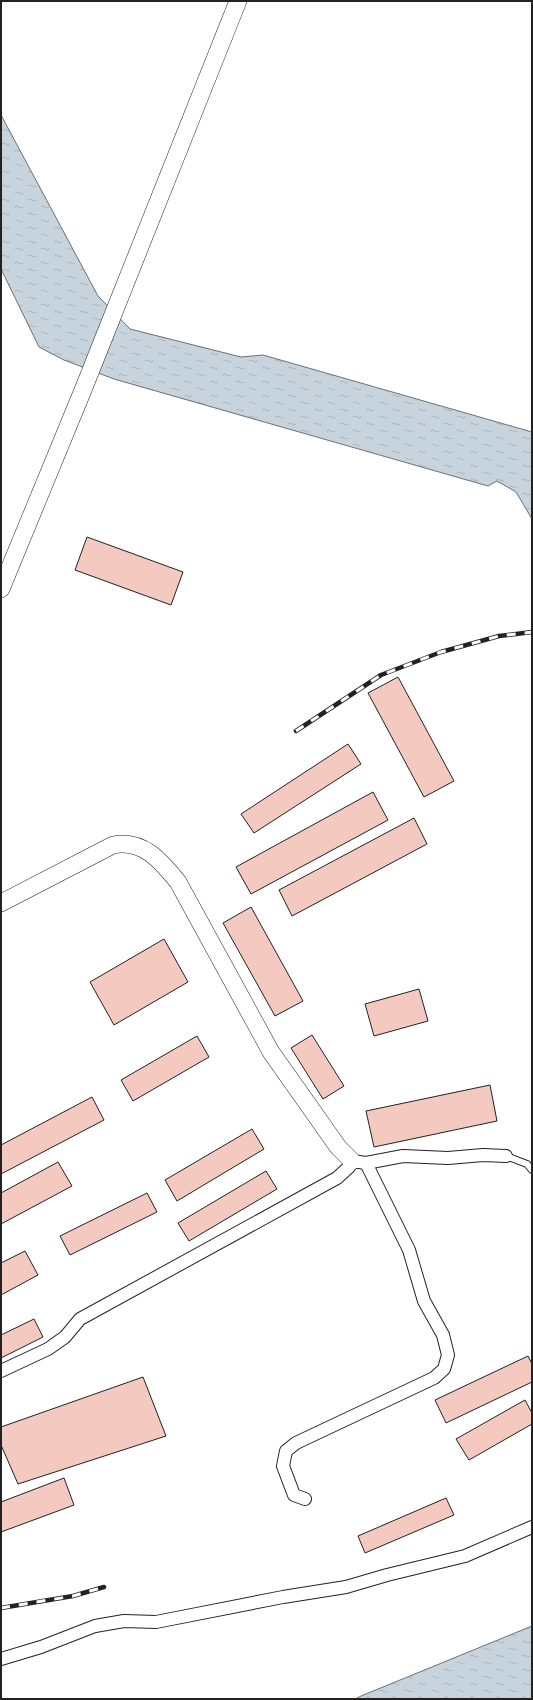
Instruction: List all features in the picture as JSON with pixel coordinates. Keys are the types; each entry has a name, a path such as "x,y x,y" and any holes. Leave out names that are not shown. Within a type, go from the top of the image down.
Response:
{"main road":[{"path":"1,589 83,390 238,1"},
{"path":"1,903 113,845 124,843 138,846 159,859 178,882 271,1052 338,1147 359,1162"}],"street":[{"path":"1,1371 48,1348 65,1337 80,1319 337,1178 349,1167 359,1162 403,1156 448,1158 483,1155 506,1156"},
{"path":"305,1499 294,1495 283,1466 286,1450 296,1443 434,1378 444,1369 448,1355 443,1335 424,1301 409,1250 359,1162"},
{"path":"1,1659 41,1647 95,1626 124,1621 156,1622 282,1597 346,1587 387,1575 465,1556 532,1527"}],"lane":[{"path":"506,1156 527,1164 532,1170"}],"water":[{"path":"1,115 98,296 130,329 241,357 263,355 532,432 532,519 516,492 497,481 488,486 114,379 64,360 39,347 1,269"},
{"path":"532,1626 532,1699 355,1699 361,1696"}],"building":[{"path":"87,537 183,572 171,605 75,570"},
{"path":"398,677 454,781 424,797 368,693"},
{"path":"348,744 361,764 254,833 241,814"},
{"path":"373,792 388,820 251,894 236,867"},
{"path":"414,818 427,844 292,916 279,890"},
{"path":"251,907 303,1001 275,1016 223,923"},
{"path":"164,939 188,982 114,1025 90,982"},
{"path":"419,989 428,1021 374,1036 365,1004"},
{"path":"312,1035 344,1086 323,1099 291,1048"},
{"path":"197,1036 209,1057 133,1101 121,1080"},
{"path":"490,1085 497,1121 374,1147 366,1111"},
{"path":"92,1097 104,1120 1,1174 1,1145"},
{"path":"252,1129 264,1149 177,1201 165,1180"},
{"path":"58,1162 72,1186 1,1224 1,1193"},
{"path":"266,1171 277,1189 189,1241 178,1223"},
{"path":"147,1193 157,1212 70,1255 60,1236"},
{"path":"25,1251 38,1275 1,1295 1,1263"},
{"path":"34,1319 43,1337 1,1358 1,1335"},
{"path":"528,1356 532,1364 532,1382 446,1423 435,1400"},
{"path":"143,1377 166,1436 18,1484 1,1445 1,1427"},
{"path":"525,1400 532,1413 532,1424 469,1460 456,1439"},
{"path":"64,1478 74,1505 1,1532 1,1502"},
{"path":"446,1498 454,1515 365,1553 358,1536"}],"railway":[{"path":"296,731 381,675 441,652 499,636 532,632"},
{"path":"1,1608 73,1596 104,1587"}]}
